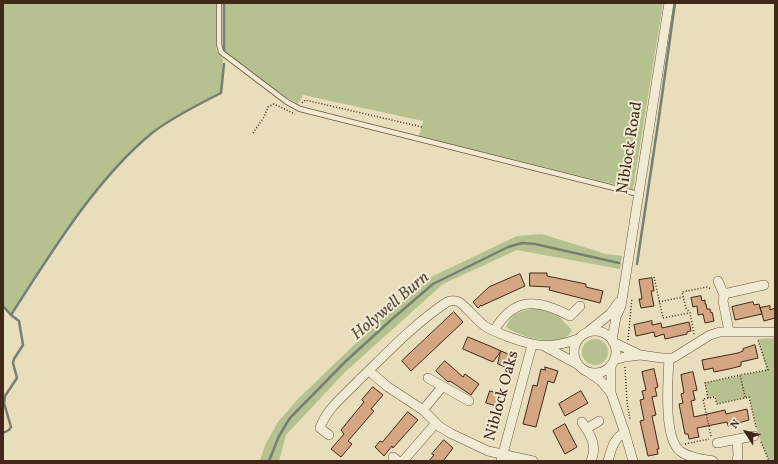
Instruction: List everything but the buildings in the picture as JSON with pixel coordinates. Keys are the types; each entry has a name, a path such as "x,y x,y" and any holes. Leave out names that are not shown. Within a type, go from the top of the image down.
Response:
{"street":[{"name":"Niblock Road","path":"612,341 622,298 669,3"},
{"path":"718,281 724,295 723,301 729,331"},
{"path":"724,295 764,285"},
{"name":"Niblock Road","path":"589,331 610,314 622,298"},
{"name":"Niblock Oaks","path":"329,435 320,428 323,421 341,398 405,336 451,300 458,302 481,323 494,331 532,345 546,347 578,339"},
{"name":"Niblock Oaks","path":"494,331 507,314 522,306 542,304 570,316 580,306"},
{"path":"633,461 625,433 610,393 601,381 582,369 574,358 573,351 575,344 583,334 589,331 603,332 625,352 668,358 678,356 710,335 729,331 755,333 775,332"},
{"path":"610,393 616,350 612,341"},
{"name":"Niblock Oaks","path":"502,458 532,345"},
{"name":"Niblock Oaks","path":"546,347 577,364"},
{"path":"587,372 600,372 625,352"},
{"path":"668,358 668,414 673,439 676,446 682,452 691,457 713,461"},
{"name":"Niblock Oaks","path":"369,370 388,387 423,410 436,423 452,434 502,458 533,461"},
{"name":"Niblock Oaks","path":"428,378 469,401"},
{"path":"423,410 442,387"},
{"path":"591,461 594,456 594,446 584,425 600,421"},
{"path":"403,461 436,423"},
{"path":"608,461 616,439 619,435 625,433"},
{"path":"717,443 737,440 757,434"},
{"path":"737,440 737,461"}],"lane":[{"path":"219,3 219,44 221,52 287,102 300,109 638,194"}],"path":[{"path":"253,133 264,117 268,107 274,104 294,115 300,109 304,100 422,128"},
{"path":"654,277 663,318 690,313"},
{"path":"698,342 694,335 690,313 686,308 682,292 707,287 724,295"},
{"path":"631,423 627,402 625,352 628,342 632,295"},
{"path":"659,302 683,297"},
{"path":"708,398 705,383 768,370 755,333"},
{"path":"740,375 745,397"},
{"path":"676,446 711,438 704,399 715,397 717,404 749,396 757,434 769,461"}],"green space":[{"path":"3,3 218,3 216,50 223,59 221,93 197,105 149,135 104,180 58,244 11,315 3,306"},
{"path":"224,3 663,3 633,189 419,136 423,121 303,95 298,104 269,86 224,51"},
{"path":"542,234 606,254 622,256 620,269 517,250 443,284 345,372 286,435 279,461 260,461 265,445 278,422 297,400 387,313 429,278 517,236"},
{"path":"532,309 541,309 560,315 562,320 572,331 560,340 544,340 518,334 506,327 510,319 516,314"},
{"path":"775,338 775,461 769,461 758,434 749,397 717,404 715,397 708,398 705,383 767,370 758,339"},
{"path":"595,339 604,343 608,352 604,361 595,365 586,361 582,352 586,343"}],"waterway":[{"path":"224,3 224,51"},
{"path":"637,264 675,3"},
{"path":"11,315 75,218 131,152 160,127 221,93 224,64"},
{"name":"Holywell Burn","path":"269,461 279,436 290,418 346,361 433,284 508,247 522,243 535,244 619,263"},
{"path":"3,306 19,321 23,345 13,363 17,378 5,396 4,403 11,427 3,433"}]}
